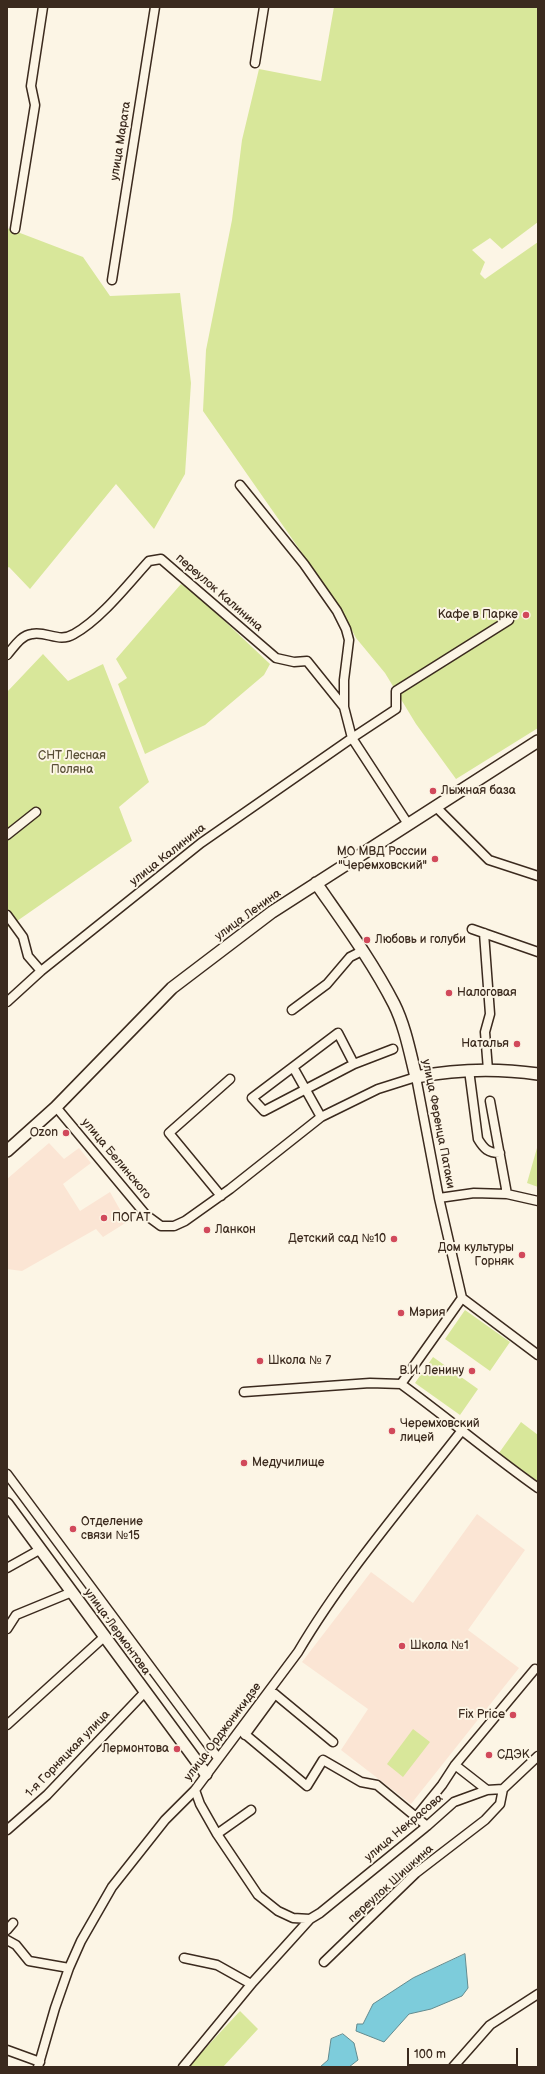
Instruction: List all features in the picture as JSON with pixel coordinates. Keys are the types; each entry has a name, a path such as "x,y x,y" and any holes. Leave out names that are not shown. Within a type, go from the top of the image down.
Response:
{"main road":[{"name":"улица Ленина","path":"7,1151 56,1107 172,988 260,921 316,883 538,741"},
{"name":"улица Ференца Патаки","path":"316,883 362,951 394,1005 406,1035 416,1077"},
{"name":"улица Белинского","path":"416,1077 449,1070 510,1070 538,1074"},
{"name":"улица Лермонтова","path":"7,1504 144,1693 206,1774"}],"street":[{"path":"15,229 35,105 31,86 43,7"},
{"name":"улица Марата","path":"112,280 155,7"},
{"path":"255,63 264,7"},
{"path":"240,485 304,564 337,611 346,629 349,640 344,680 344,707 352,738 408,824"},
{"name":"переулок Калинина","path":"7,655 20,639 33,633 64,638 87,626 149,561 161,559 276,658 294,662 307,661 344,707"},
{"name":"улица Калинина","path":"7,1002 41,971 201,842 396,709 396,691 509,620"},
{"path":"436,807 489,860 538,876"},
{"path":"7,835 36,812"},
{"path":"7,915 23,937 28,956 41,971"},
{"path":"472,929 538,952"},
{"path":"484,933 490,1014 485,1032 488,1070"},
{"path":"292,1010 327,984 350,957 362,951"},
{"path":"354,1064 338,1033 252,1098 264,1111 354,1064 393,1049"},
{"path":"293,1067 321,1117"},
{"path":"469,1070 478,1139 484,1148 490,1153 500,1153"},
{"name":"улица Белинского","path":"56,1107 146,1215 161,1226 174,1226 186,1221 221,1196 321,1117 378,1089 416,1077"},
{"name":"улица Ференца Патаки","path":"416,1077 439,1198 462,1298"},
{"path":"221,1196 169,1133 230,1079"},
{"path":"490,1101 507,1194"},
{"path":"439,1198 474,1193 507,1194 538,1201"},
{"path":"401,1384 462,1298 538,1355"},
{"path":"244,1392 370,1383 401,1384 463,1429 487,1451 538,1488"},
{"name":"улица Орджоникидзе","path":"39,2064 55,2008 69,1968 81,1941 112,1887 165,1820 195,1790 218,1758 243,1732 312,1629 376,1542 463,1429"},
{"path":"7,1474 218,1758"},
{"path":"7,1568 41,1549"},
{"path":"7,1629 16,1614 72,1592"},
{"path":"7,1725 104,1636"},
{"path":"416,1817 442,1785 455,1765 534,1669"},
{"name":"1-я Горняцкая улица","path":"7,1830 47,1795 144,1693"},
{"path":"333,1742 275,1694 243,1732 307,1786 323,1760 360,1782 377,1785 427,1826"},
{"path":"503,1789 538,1756"},
{"path":"455,1765 487,1790"},
{"name":"улица Некрасова","path":"182,2067 251,1984 310,1919 320,1913 427,1826 454,1802 487,1790 503,1789"},
{"name":"переулок Шишкина","path":"324,1962 416,1873 485,1820 500,1804 503,1789"},
{"path":"195,1790 200,1804 217,1834 258,1895 278,1911 293,1918 310,1919"},
{"path":"217,1834 251,1810"},
{"path":"7,1930 13,1922"},
{"path":"7,1940 16,1945 29,1961 69,1968"},
{"path":"184,1958 217,1965 251,1984"},
{"path":"453,2067 490,2025 538,1994"},
{"path":"7,2050 39,2064"}],"shaded area":[{"path":"49,1143 64,1159 79,1148 91,1163 63,1184 80,1211 110,1192 127,1222 103,1237 96,1229 22,1271 7,1269 7,1179"},
{"name":"Школа №1","path":"477,1514 525,1550 468,1630 519,1668 411,1804 341,1750 368,1709 302,1662 371,1572 413,1603"}],"green space":[{"path":"334,7 538,7 538,222 502,249 490,238 472,250 485,262 480,274 485,279 538,242 538,728 456,779 416,724 385,673 356,638 339,606 203,411 206,350 232,220 242,140 259,69 321,81"},
{"path":"7,228 83,257 110,296 180,293 191,383 185,474 154,529 116,484 30,589 9,567 7,568"},
{"path":"181,584 197,595 270,664 264,675 205,725 145,754 118,684 127,678 116,659"},
{"name":"СНТ Лесная Поляна","path":"43,654 68,681 103,664 149,782 119,807 132,841 7,928 7,692"},
{"path":"538,1148 538,1187 527,1183"},
{"path":"465,1310 510,1342 490,1371 445,1339"},
{"path":"433,1357 478,1389 460,1415 415,1383"},
{"path":"521,1422 538,1435 538,1482 499,1453"},
{"path":"413,1729 430,1742 403,1777 387,1764"},
{"path":"240,2011 258,2029 223,2067 188,2067"}],"water":[{"path":"465,1954 468,1988 462,1996 431,2009 409,2014 384,2042 356,2031 357,2024 363,2024 373,2004 413,1978"},
{"path":"343,2034 354,2043 358,2060 349,2067 320,2067 328,2060 331,2039"}],"place":[{"name":"Кафе в Парке","path":"526,615"},
{"name":"Лыжная база","path":"433,791"},
{"name":"МО МВД России \"Черемховский\"","path":"435,859"},
{"name":"Любовь и голуби","path":"367,940"},
{"name":"Налоговая","path":"449,993"},
{"name":"Наталья","path":"517,1044"},
{"name":"Ozon","path":"66,1133"},
{"name":"ПОГАТ","path":"104,1218"},
{"name":"Ланкон","path":"207,1230"},
{"name":"Детский сад №10","path":"394,1239"},
{"name":"Дом культуры Горняк","path":"522,1255"},
{"name":"Мэрия","path":"401,1313"},
{"name":"Школа № 7","path":"260,1361"},
{"name":"В.И. Ленину","path":"472,1371"},
{"name":"Черемховский лицей","path":"392,1431"},
{"name":"Медучилище","path":"244,1463"},
{"name":"Отделение связи №15","path":"73,1529"},
{"name":"Школа №1","path":"402,1646"},
{"name":"Fix Price","path":"513,1715"},
{"name":"Лермонтова","path":"177,1749"},
{"name":"СДЭК","path":"489,1755"}]}
